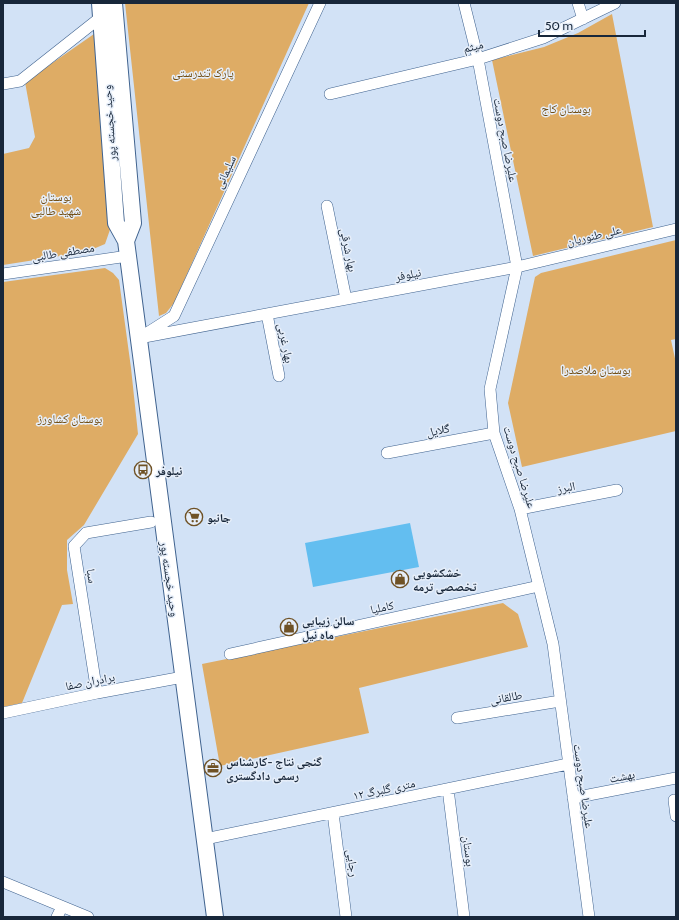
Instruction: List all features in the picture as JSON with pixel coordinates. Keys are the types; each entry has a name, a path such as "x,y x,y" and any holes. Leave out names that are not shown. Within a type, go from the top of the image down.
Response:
{"main road":[{"name":"وحید خجسته پور","path":"114,3 133,223 127,249"},
{"name":"وحید خجسته پور","path":"100,10 116,223 127,249 215,917"}],"street":[{"name":"سلیمانی","path":"139,338 174,316 320,3"},
{"name":"علیرضا صبح دوست","path":"464,3 478,59 517,266 490,389 494,433 520,509 552,644 589,917"},
{"path":"578,3 583,19"},
{"name":"میثم","path":"330,94 478,59 543,38 615,3"},
{"path":"3,84 20,81 100,10"},
{"name":"بهار شرقی","path":"327,206 346,299"},
{"name":"علی طنوریان","path":"517,266 676,229"},
{"name":"مصطفی طالبی","path":"3,274 127,249"},
{"name":"نیلوفر","path":"139,338 517,266"},
{"name":"بهار غربی","path":"267,314 279,376"},
{"name":"گلایل","path":"387,453 494,433"},
{"name":"البرز","path":"520,509 617,490"},
{"name":"سبا","path":"96,693 74,546 86,533 151,522"},
{"name":"کاملیا","path":"230,654 539,586"},
{"name":"برادران صفا","path":"3,712 183,677"},
{"name":"طالقانی","path":"457,718 560,701"},
{"name":"۱۲ متری گلبرگ","path":"204,838 333,813 568,764"},
{"name":"بهشت","path":"573,798 676,778"},
{"name":"بوستان","path":"448,789 464,917"},
{"path":"674,800 676,816"},
{"name":"رجایی","path":"333,813 346,917"},
{"path":"3,882 59,912 80,916"}],"green space":[{"name":"پارک تندرستی","path":"125,3 309,3 174,303 166,313 159,316"},
{"name":"بوستان کاج","path":"612,14 653,227 533,256 492,60 544,47 578,33"},
{"name":"بوستان شهید طالبی","path":"94,34 112,224 105,244 86,252 3,265 3,154 29,148 35,137 25,82"},
{"name":"بوستان ملاصدرا","path":"676,240 676,339 671,340 676,363 676,431 522,467 508,403 535,277 541,273"},
{"name":"بوستان کشاورز","path":"105,268 113,273 119,280 138,434 84,525 67,540 67,570 73,604 62,605 22,703 3,707 3,282"},
{"path":"503,603 518,614 528,647 359,688 369,733 220,766 202,664"}],"building":[{"path":"410,523 419,567 313,587 305,543"}],"place":[{"name":"نیلوفر","path":"143,470"},
{"name":"جانبو","path":"194,517"},
{"name":"خشکشویی تخصصی ترمه","path":"400,579"},
{"name":"سالن زیبایی ماه نیل","path":"289,627"},
{"name":"گنجی نتاج -کارشناس رسمی دادگستری","path":"213,768"}]}
